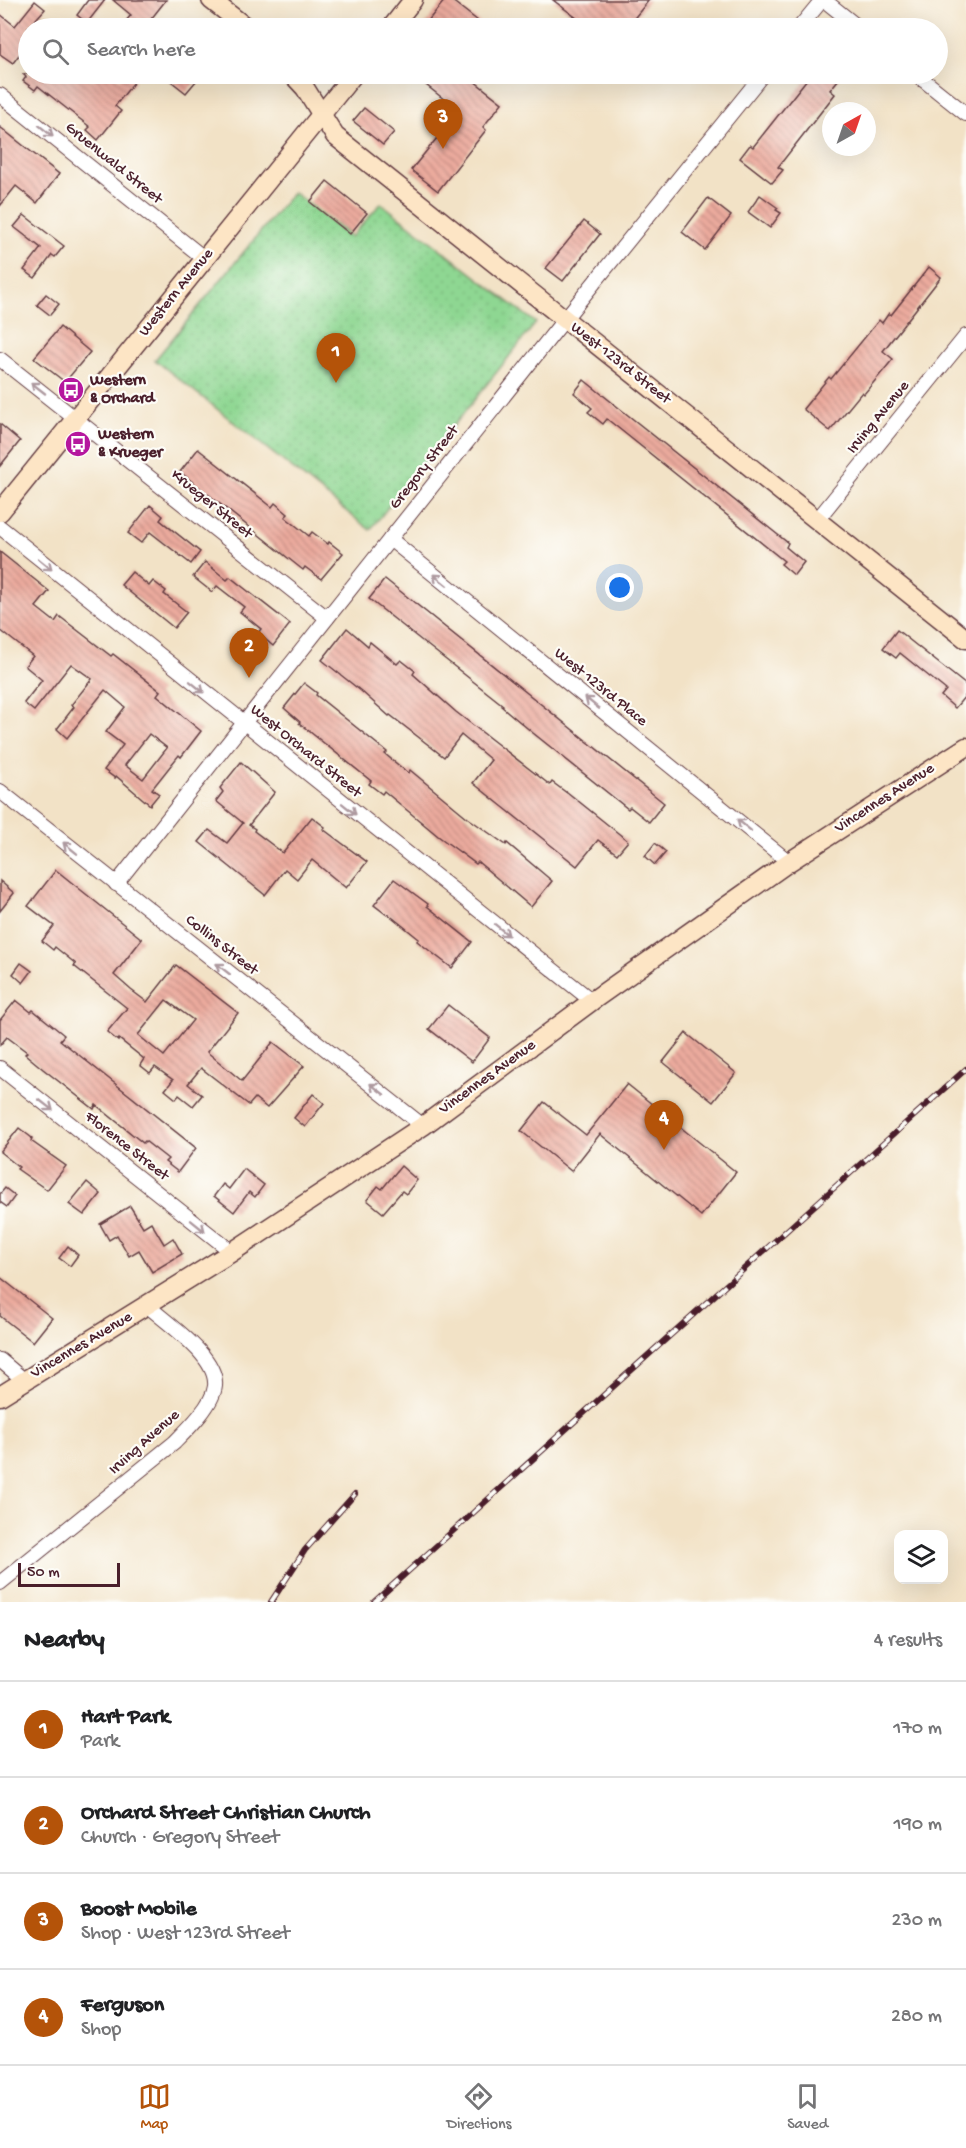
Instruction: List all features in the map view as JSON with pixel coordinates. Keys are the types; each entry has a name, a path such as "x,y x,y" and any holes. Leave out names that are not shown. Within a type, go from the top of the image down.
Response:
{"main road":[{"path":"211,0 234,18"},
{"path":"399,18 413,0"},
{"name":"West 123rd Street","path":"301,84 335,136 966,639"},
{"name":"Western Avenue","path":"0,512 346,84"},
{"name":"Vincennes Avenue","path":"0,1396 148,1306 423,1126 592,1001 789,862 966,747"}],"street":[{"path":"808,18 823,0 847,18"},
{"name":"Gregory Street","path":"116,884 564,320 755,84"},
{"path":"928,84 966,114"},
{"name":"Gruenwald Street","path":"0,94 204,259"},
{"name":"Irving Avenue","path":"817,520 966,336"},
{"path":"0,359 75,417"},
{"name":"Krueger Street","path":"75,417 327,618"},
{"name":"West Orchard Street","path":"0,527 243,724 592,1001"},
{"name":"West 123rd Place","path":"390,539 789,862"},
{"name":"Collins Street","path":"0,791 423,1126"},
{"name":"Florence Street","path":"0,1068 232,1252"},
{"name":"Irving Avenue","path":"0,1582 174,1443 187,1431 213,1395 215,1386 212,1367 148,1306"},
{"path":"0,1360 25,1381"}],"green space":[{"path":"293,192 351,237 381,203 536,323 370,530 155,360"}],"building":[{"path":"88,0 105,0 91,18 81,18 77,15"},
{"path":"113,0 166,0 152,18 128,18 131,15"},
{"path":"445,0 451,0 474,18 430,18"},
{"path":"553,0 649,0 634,18 577,18"},
{"path":"35,1 45,9 37,18 21,18"},
{"path":"0,14 15,26 18,22 18,56 13,63 0,54"},
{"path":"27,84 133,84 115,106 121,111 98,140 87,130 90,127 38,86 35,90"},
{"path":"175,84 194,84 186,93"},
{"path":"425,84 478,84 502,103 483,127 486,130 438,191 411,170 459,111"},
{"path":"803,84 835,84 830,90 835,94 829,102 822,102 822,111 778,167 783,170 772,183 740,158 750,145 753,147"},
{"path":"364,108 394,132 383,145 353,121"},
{"path":"0,127 59,174 37,203 16,186 0,206"},
{"path":"327,181 367,213 350,234 310,202"},
{"path":"760,195 778,208 776,210 781,213 770,228 748,212"},
{"path":"708,198 731,216 705,250 682,232"},
{"path":"24,215 64,246 55,257 52,255 35,278 24,270 41,248 14,227"},
{"path":"584,221 600,234 563,281 546,268"},
{"path":"929,267 941,277 883,351 893,359 830,431 803,409 829,377 831,379 879,320 882,323 889,313 891,315"},
{"path":"46,294 59,304 50,315 37,305"},
{"path":"60,327 90,352 65,382 34,358"},
{"path":"584,380 788,543 786,547 804,562 794,575 781,564 784,561 607,419 603,424 588,412 592,408 574,393"},
{"path":"0,424 20,441 0,466"},
{"path":"198,449 272,507 275,503 288,514 285,517 309,536 312,532 343,553 321,579 305,567 303,570 180,472"},
{"path":"150,505 163,516 160,520 200,552 191,564 150,532 141,543 128,533"},
{"path":"0,552 49,591 36,607 55,622 59,616 111,656 113,654 160,691 157,695 201,731 152,789 159,794 150,805 116,776 115,778 104,770 123,745 106,732 125,707 105,690 67,738 57,729 74,707 71,705 92,679 71,664 34,711 24,703 42,680 25,666 33,656 0,630","holes":["149,734 167,748 143,779 125,765"]},
{"path":"205,562 227,580 230,577 290,624 273,646 258,633 261,629 240,612 244,607 217,586 212,592 193,577"},
{"path":"132,572 149,586 153,581 166,591 164,594 187,612 174,628 121,585"},
{"path":"385,579 664,803 649,822 630,807 628,809 533,733 501,706 503,705 369,599"},
{"path":"347,628 368,646 370,642 397,664 401,660 415,671 413,674 456,712 550,785 552,782 567,792 628,841 617,854 598,840 577,866 473,783 491,760 461,735 444,757 389,716 322,660"},
{"path":"897,630 966,685 966,695 955,708 941,696 946,690 900,653 896,658 883,648"},
{"path":"304,683 387,752 385,754 408,773 410,770 468,818 506,845 507,843 552,881 531,907 478,862 476,864 438,836 384,791 382,794 369,784 371,781 299,723 284,708"},
{"path":"241,762 275,792 249,825 255,829 254,831 283,853 312,817 325,827 323,829 367,862 346,888 312,860 297,879 285,869 265,895 199,842 209,830 227,843 243,823 216,801 223,792 220,788"},
{"path":"655,843 666,852 655,865 645,856"},
{"path":"56,870 142,939 114,975 131,990 147,1002 176,965 238,1013 207,1052 242,1081 273,1042 304,1066 267,1108 255,1098 249,1105 201,1068 188,1084 202,1095 193,1106 179,1095 176,1099 165,1090 173,1080 155,1067 150,1073 140,1065 144,1059 107,1032 127,1008 74,966 76,964 55,947 53,950 42,941 54,926 28,906","holes":["166,1000 193,1020 164,1056 138,1035"]},
{"path":"394,879 428,904 427,906 472,942 452,968 417,941 419,939 374,905"},
{"path":"0,881 14,893 0,911"},
{"path":"21,963 32,971 23,983 13,974"},
{"path":"16,1000 31,1012 33,1010 64,1035 60,1040 196,1148 178,1172 165,1162 168,1159 145,1141 143,1143 96,1105 94,1109 7,1037 0,1045 0,1020"},
{"path":"448,1005 490,1038 472,1062 429,1029"},
{"path":"686,1033 736,1073 713,1102 663,1062"},
{"path":"627,1084 736,1172 701,1216 600,1134 571,1171 521,1131 544,1102 586,1135"},
{"path":"313,1094 324,1103 305,1127 294,1118"},
{"path":"19,1128 32,1138 31,1141 66,1166 47,1190 17,1169 19,1167 0,1152"},
{"path":"401,1166 417,1180 406,1194 402,1191 383,1213 367,1200 378,1186 382,1189"},
{"path":"244,1169 264,1185 255,1197 249,1192 234,1212 214,1196 223,1184 229,1189"},
{"path":"87,1182 101,1194 84,1215 69,1204"},
{"path":"5,1188 15,1196 7,1207 0,1202 0,1194"},
{"path":"130,1206 143,1227 151,1222 164,1244 173,1238 182,1254 152,1272 139,1250 129,1256 117,1235 109,1240 100,1224"},
{"path":"68,1246 78,1255 70,1266 59,1258"},
{"path":"0,1277 52,1318 33,1342 0,1316"}],"railway":[{"path":"374,1602 966,1069"},
{"path":"271,1602 305,1550 355,1494"}],"place":[{"name":"Boost Mobile","path":"443,149"},
{"name":"Hart Park","path":"336,383"},
{"name":"Western & Orchard","path":"71,390"},
{"name":"Western & Krueger","path":"78,444"},
{"name":"Orchard Street Christian Church","path":"249,678"},
{"name":"Ferguson","path":"664,1150"}]}
